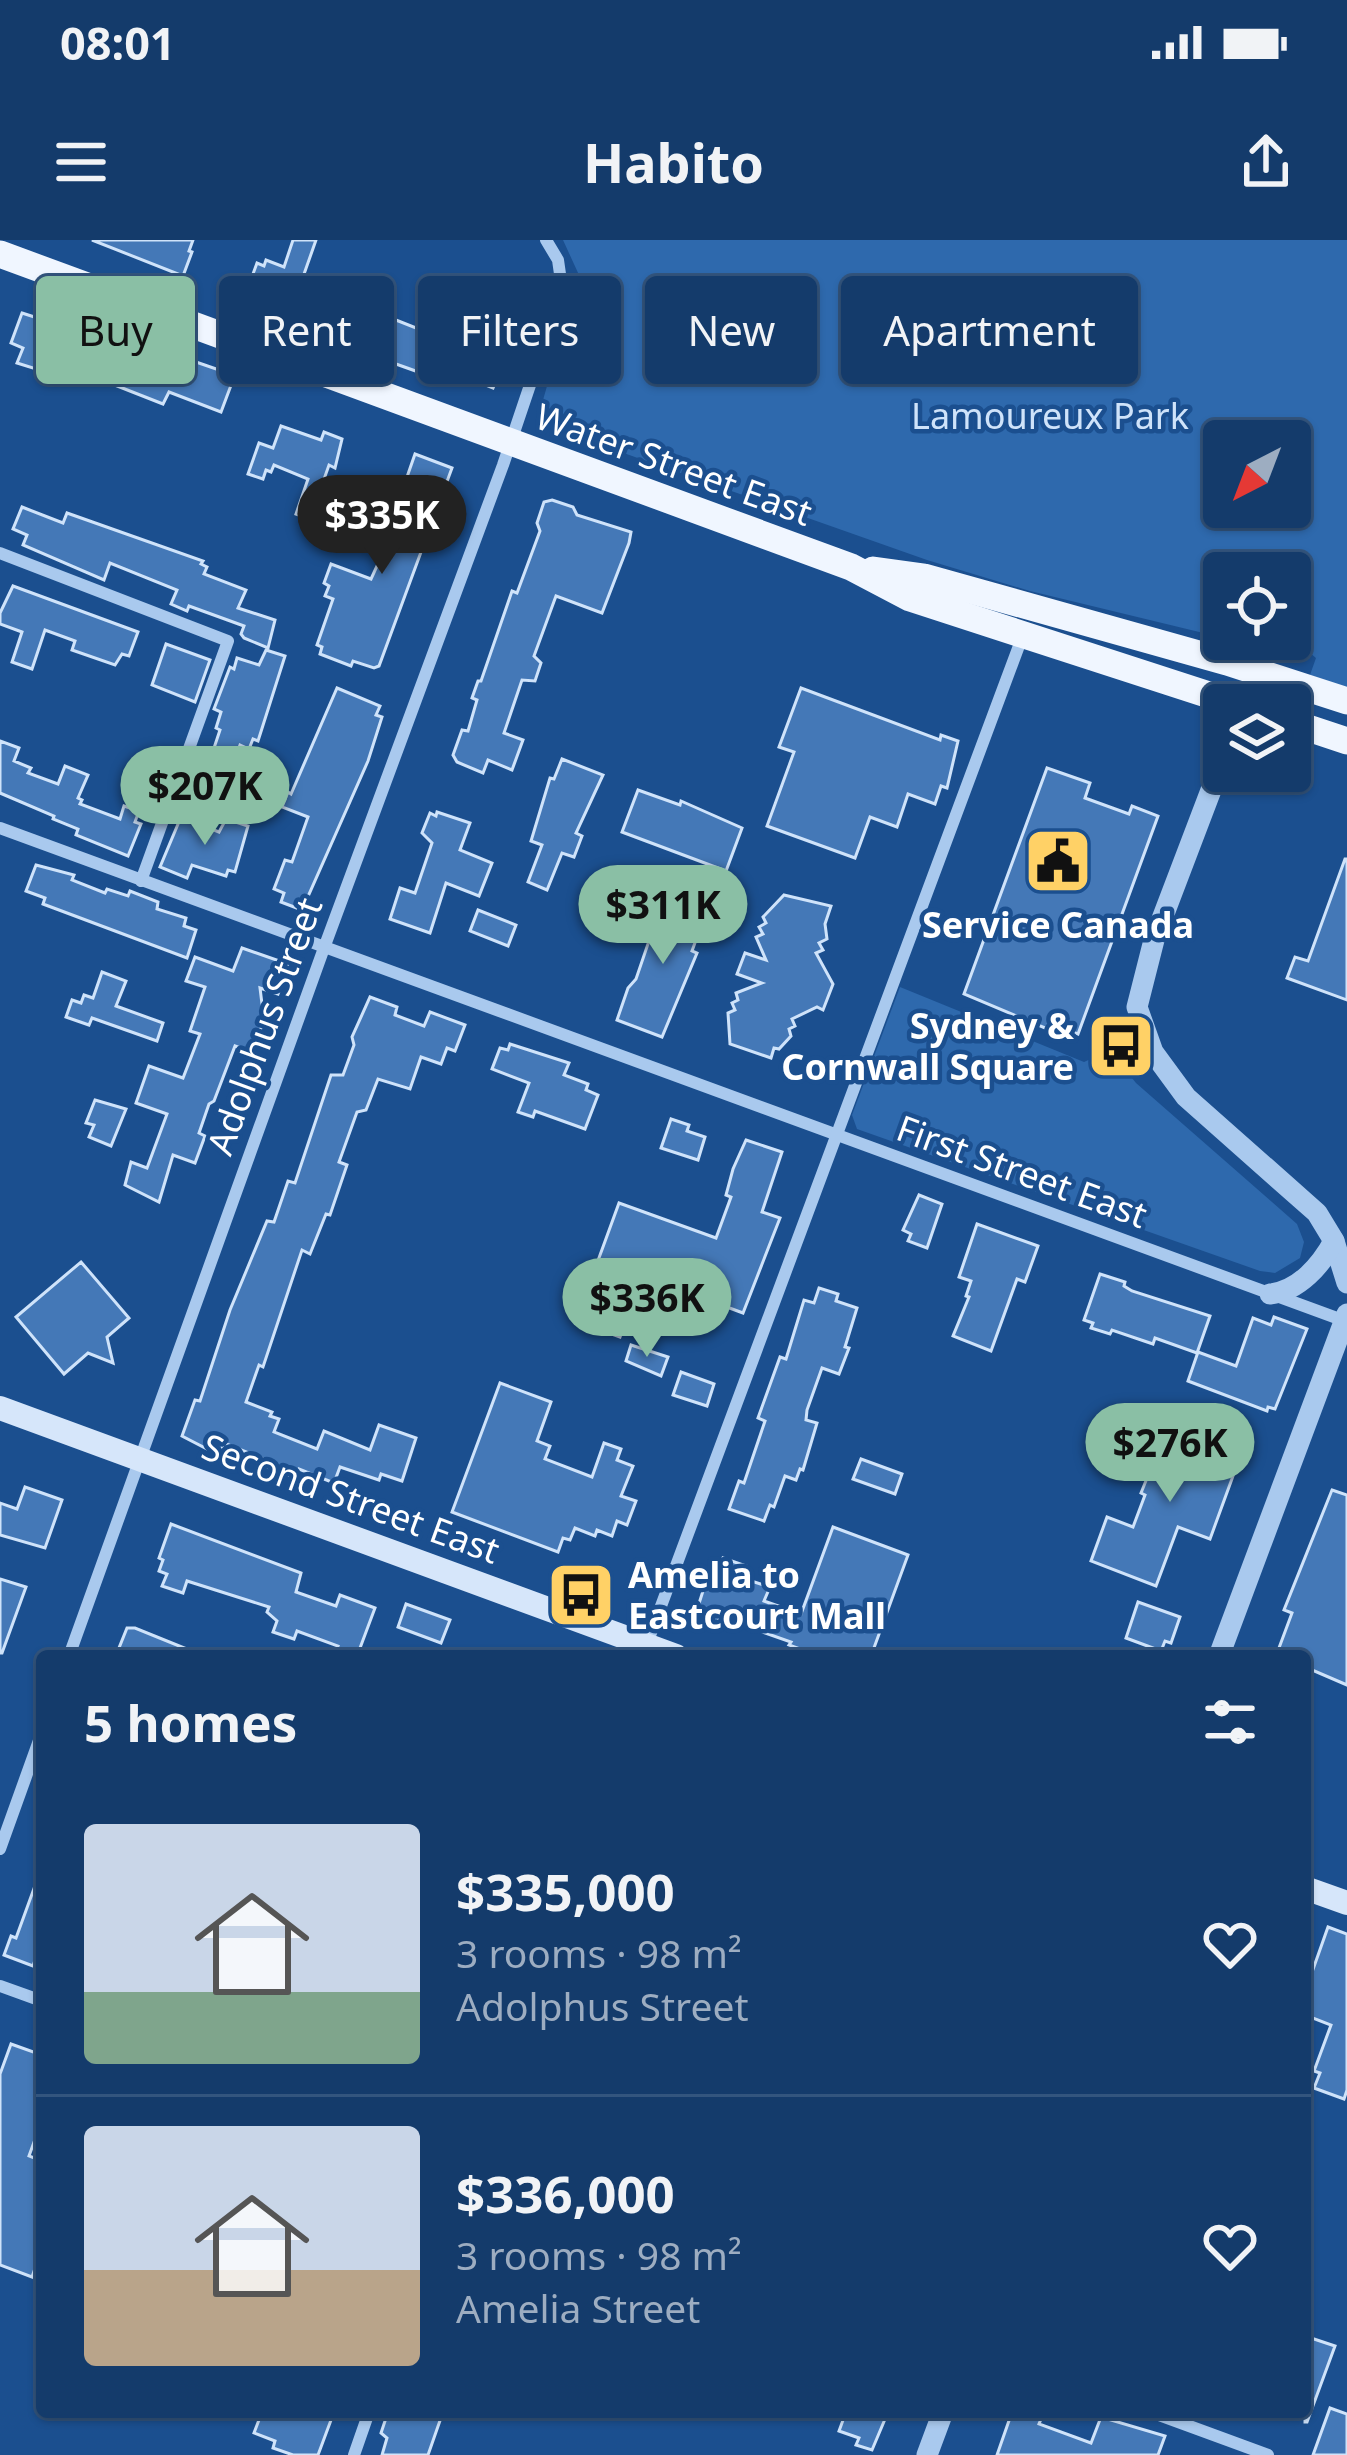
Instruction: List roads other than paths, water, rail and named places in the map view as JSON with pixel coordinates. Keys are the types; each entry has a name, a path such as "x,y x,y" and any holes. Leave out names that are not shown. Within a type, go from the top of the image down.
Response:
{"main road":[{"name":"Water Street East","path":"4,256 514,429 851,567 910,598 1203,692"},
{"name":"Water Street East","path":"851,567 924,577 1347,701"},
{"path":"1311,729 1347,741"},
{"name":"Second Street East","path":"0,1408 642,1650"},
{"path":"1311,1890 1347,1904"}],"street":[{"name":"Adolphus Street","path":"72,1650 559,296 558,260 546,240"},
{"path":"0,554 228,641 141,880"},
{"path":"645,1650 1023,635"},
{"path":"1253,684 1258,672"},
{"path":"1210,792 1154,940 1137,1007 1154,1052 1186,1097 1317,1213 1334,1240 1347,1283"},
{"name":"First Street East","path":"0,828 1346,1319"},
{"path":"1270,1294 1285,1292 1309,1274 1324,1260 1334,1240"},
{"path":"1221,1650 1346,1319"},
{"path":"0,1849 36,1749"},
{"path":"0,1986 36,2000"},
{"path":"353,2455 367,2418"},
{"path":"927,2455 941,2418"},
{"path":"1167,2418 1268,2455"}],"place":[{"name":"Service Canada","path":"1058,861"},
{"name":"Sydney & Cornwall Square","path":"1121,1046"},
{"name":"Amelia to Eastcourt Mall","path":"581,1595"}],"park label":[{"name":"Lamoureux Park","path":"1050,415"}]}
